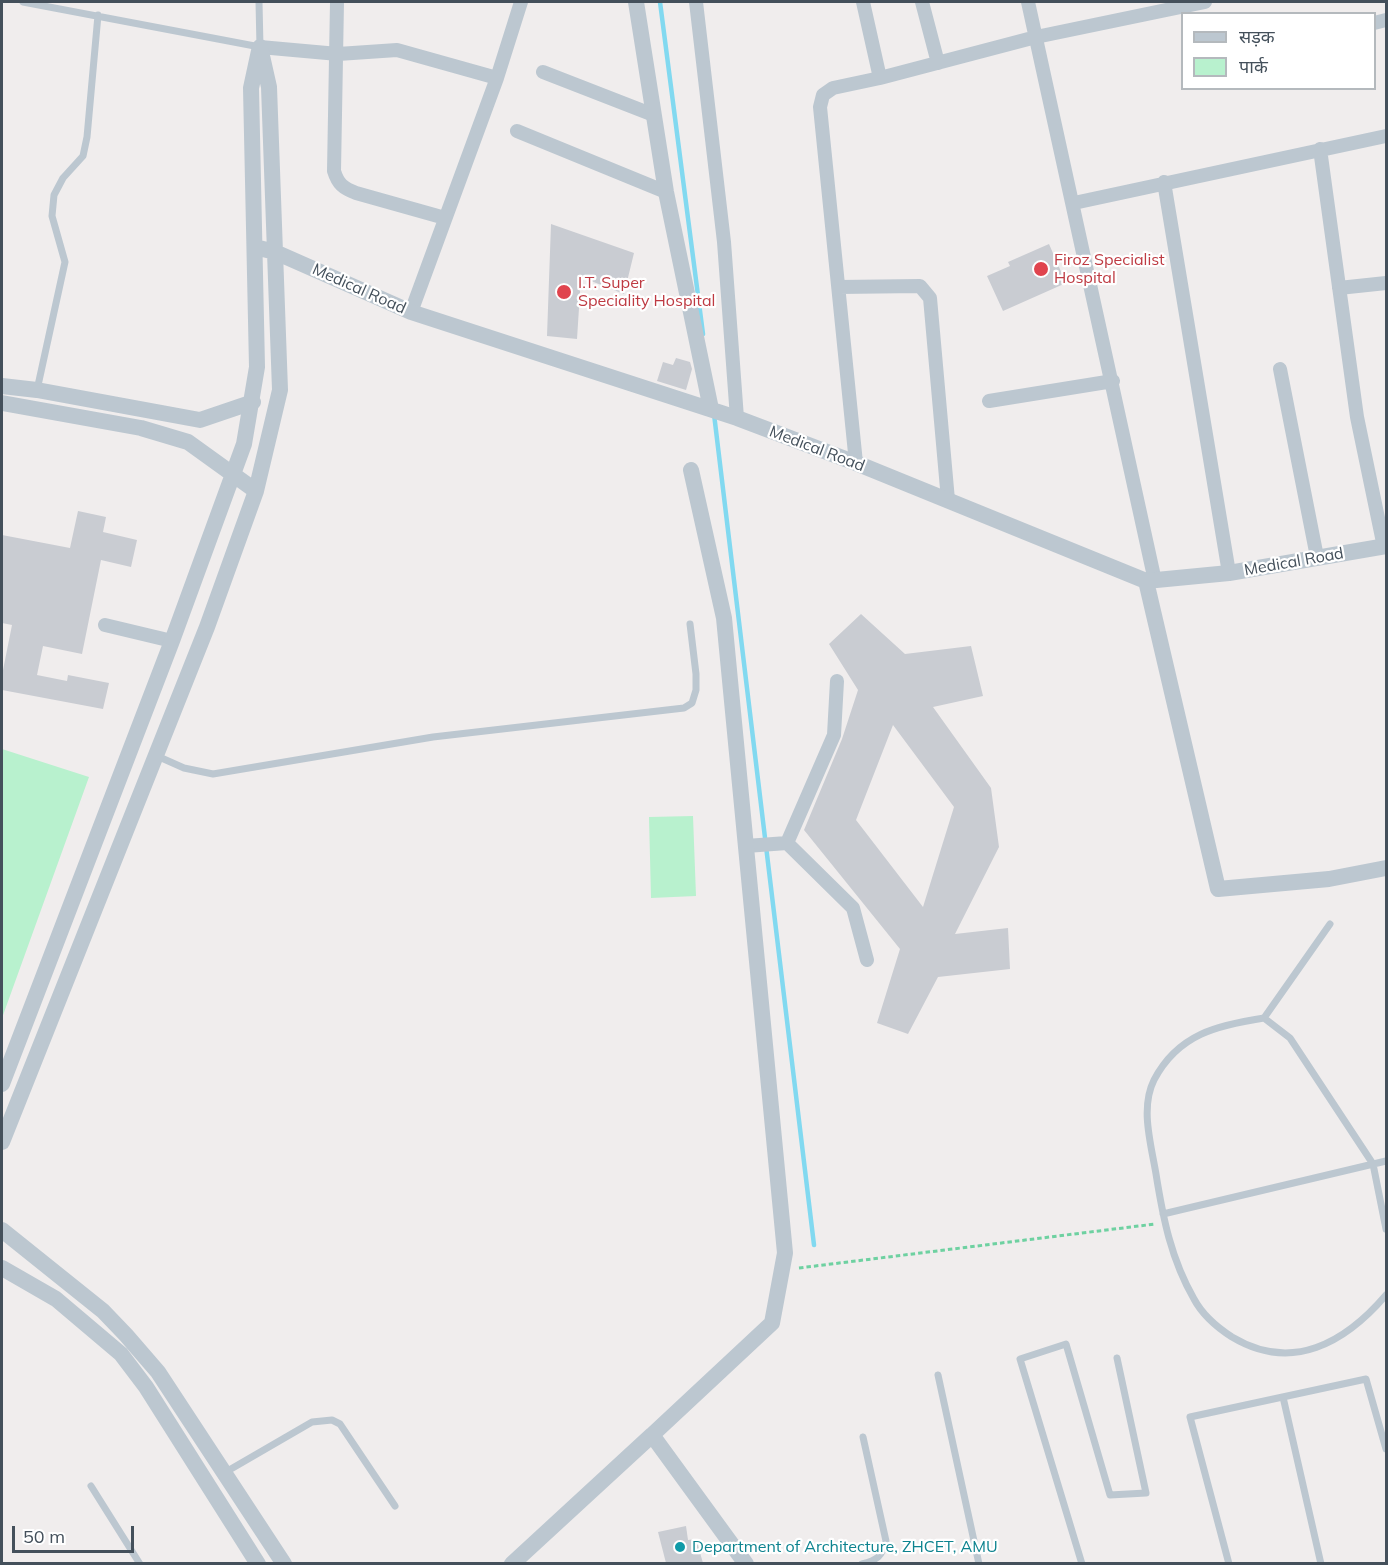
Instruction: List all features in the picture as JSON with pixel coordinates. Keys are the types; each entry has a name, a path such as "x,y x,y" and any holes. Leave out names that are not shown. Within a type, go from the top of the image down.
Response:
{"street":[{"path":"338,2 334,171 337,182 344,189 445,218"},
{"path":"411,312 497,78 521,2"},
{"path":"636,2 651,114 711,409"},
{"path":"696,2 724,242 737,418"},
{"path":"863,2 880,78"},
{"path":"922,2 938,63"},
{"path":"1028,2 1113,381 1151,581 1218,889 1329,879 1386,868"},
{"path":"856,464 820,107 823,95 833,88 1036,37 1205,2"},
{"path":"260,47 338,54 397,50 497,78"},
{"path":"2,1084 172,641 244,444 253,402 257,367 251,88 260,47"},
{"path":"2,1142 207,627 256,491 280,390 269,87 260,47"},
{"path":"543,72 651,114"},
{"path":"517,131 666,192"},
{"path":"1074,202 1386,136"},
{"path":"1320,149 1357,417 1385,546"},
{"path":"1164,182 1229,573"},
{"name":"Medical Road","path":"255,247 274,252 411,312 737,418 1151,581 1229,573 1385,546"},
{"path":"1339,288 1386,283"},
{"path":"839,287 920,286 930,298 948,500"},
{"path":"1280,369 1317,557"},
{"path":"989,401 1113,381"},
{"path":"2,386 37,390 200,420 253,402"},
{"path":"2,403 141,429 188,442 256,491"},
{"path":"512,1563 772,1323 785,1253 724,618 691,470"},
{"path":"105,625 172,641"},
{"path":"787,843 834,735 837,681"},
{"path":"746,846 787,843 853,908 867,960"},
{"path":"22,1032 41,1040"},
{"path":"2,1230 103,1311 158,1372 284,1563"},
{"path":"2,1268 56,1299 121,1354 146,1387 258,1563"},
{"path":"652,1436 746,1563"}],"lane":[{"path":"23,2 260,47 259,2"},
{"path":"37,390 65,262 52,216 54,195 63,178 83,156 98,15"},
{"path":"155,755 184,768 213,774 433,737 684,708 692,703 696,690 690,624"},
{"path":"1329,924 1264,1018 1204,1030 1181,1047 1154,1080 1147,1105 1148,1130 1167,1236 1194,1300 1220,1330 1246,1346 1275,1354 1306,1352 1325,1346 1370,1314 1386,1295"},
{"path":"1264,1018 1290,1038 1373,1164 1386,1229"},
{"path":"1163,1214 1386,1161"},
{"path":"1082,1563 1020,1359 1066,1344 1110,1495 1146,1493 1117,1358"},
{"path":"938,1375 979,1563"},
{"path":"1229,1563 1190,1417 1365,1379 1386,1449"},
{"path":"1283,1397 1321,1563"},
{"path":"224,1473 312,1422 332,1420 340,1424 394,1506"},
{"path":"861,1563 877,1559 884,1553 886,1541 863,1437"},
{"path":"91,1486 140,1563"}],"path":[{"path":"782,1270 1164,1223"}],"green space":[{"path":"2,749 89,777 2,1018"},
{"path":"693,816 696,896 651,898 649,817"}],"building":[{"path":"551,224 634,253 624,294 581,277 577,339 547,336"},
{"path":"1049,244 1066,283 1003,311 987,276 1010,266 1008,262"},
{"path":"676,358 690,362 692,369 686,390 657,381 663,362 673,365"},
{"path":"78,511 106,517 103,532 137,540 131,567 101,560 82,654 43,646 37,675 67,681 68,675 109,683 103,709 2,690 2,675 12,625 2,623 2,535 70,548"},
{"path":"861,614 905,654 971,646 983,696 933,707 991,788 999,847 955,934 1008,928 1010,969 938,977 908,1034 877,1023 900,949 804,830 842,739 858,690 829,644","holes":["893,725 954,807 923,907 856,820"]},
{"name":"Department of Architecture, ZHCET, AMU","path":"686,1526 688,1540 696,1539 703,1563 666,1563 658,1532"}],"waterway":[{"path":"660,2 703,334"},
{"path":"714,414 814,1245"}],"place":[{"name":"Firoz Specialist Hospital","path":"1041,269"},
{"name":"I.T. Super Speciality Hospital","path":"564,292"},
{"name":"Department of Architecture, ZHCET, AMU","path":"680,1547"}]}
